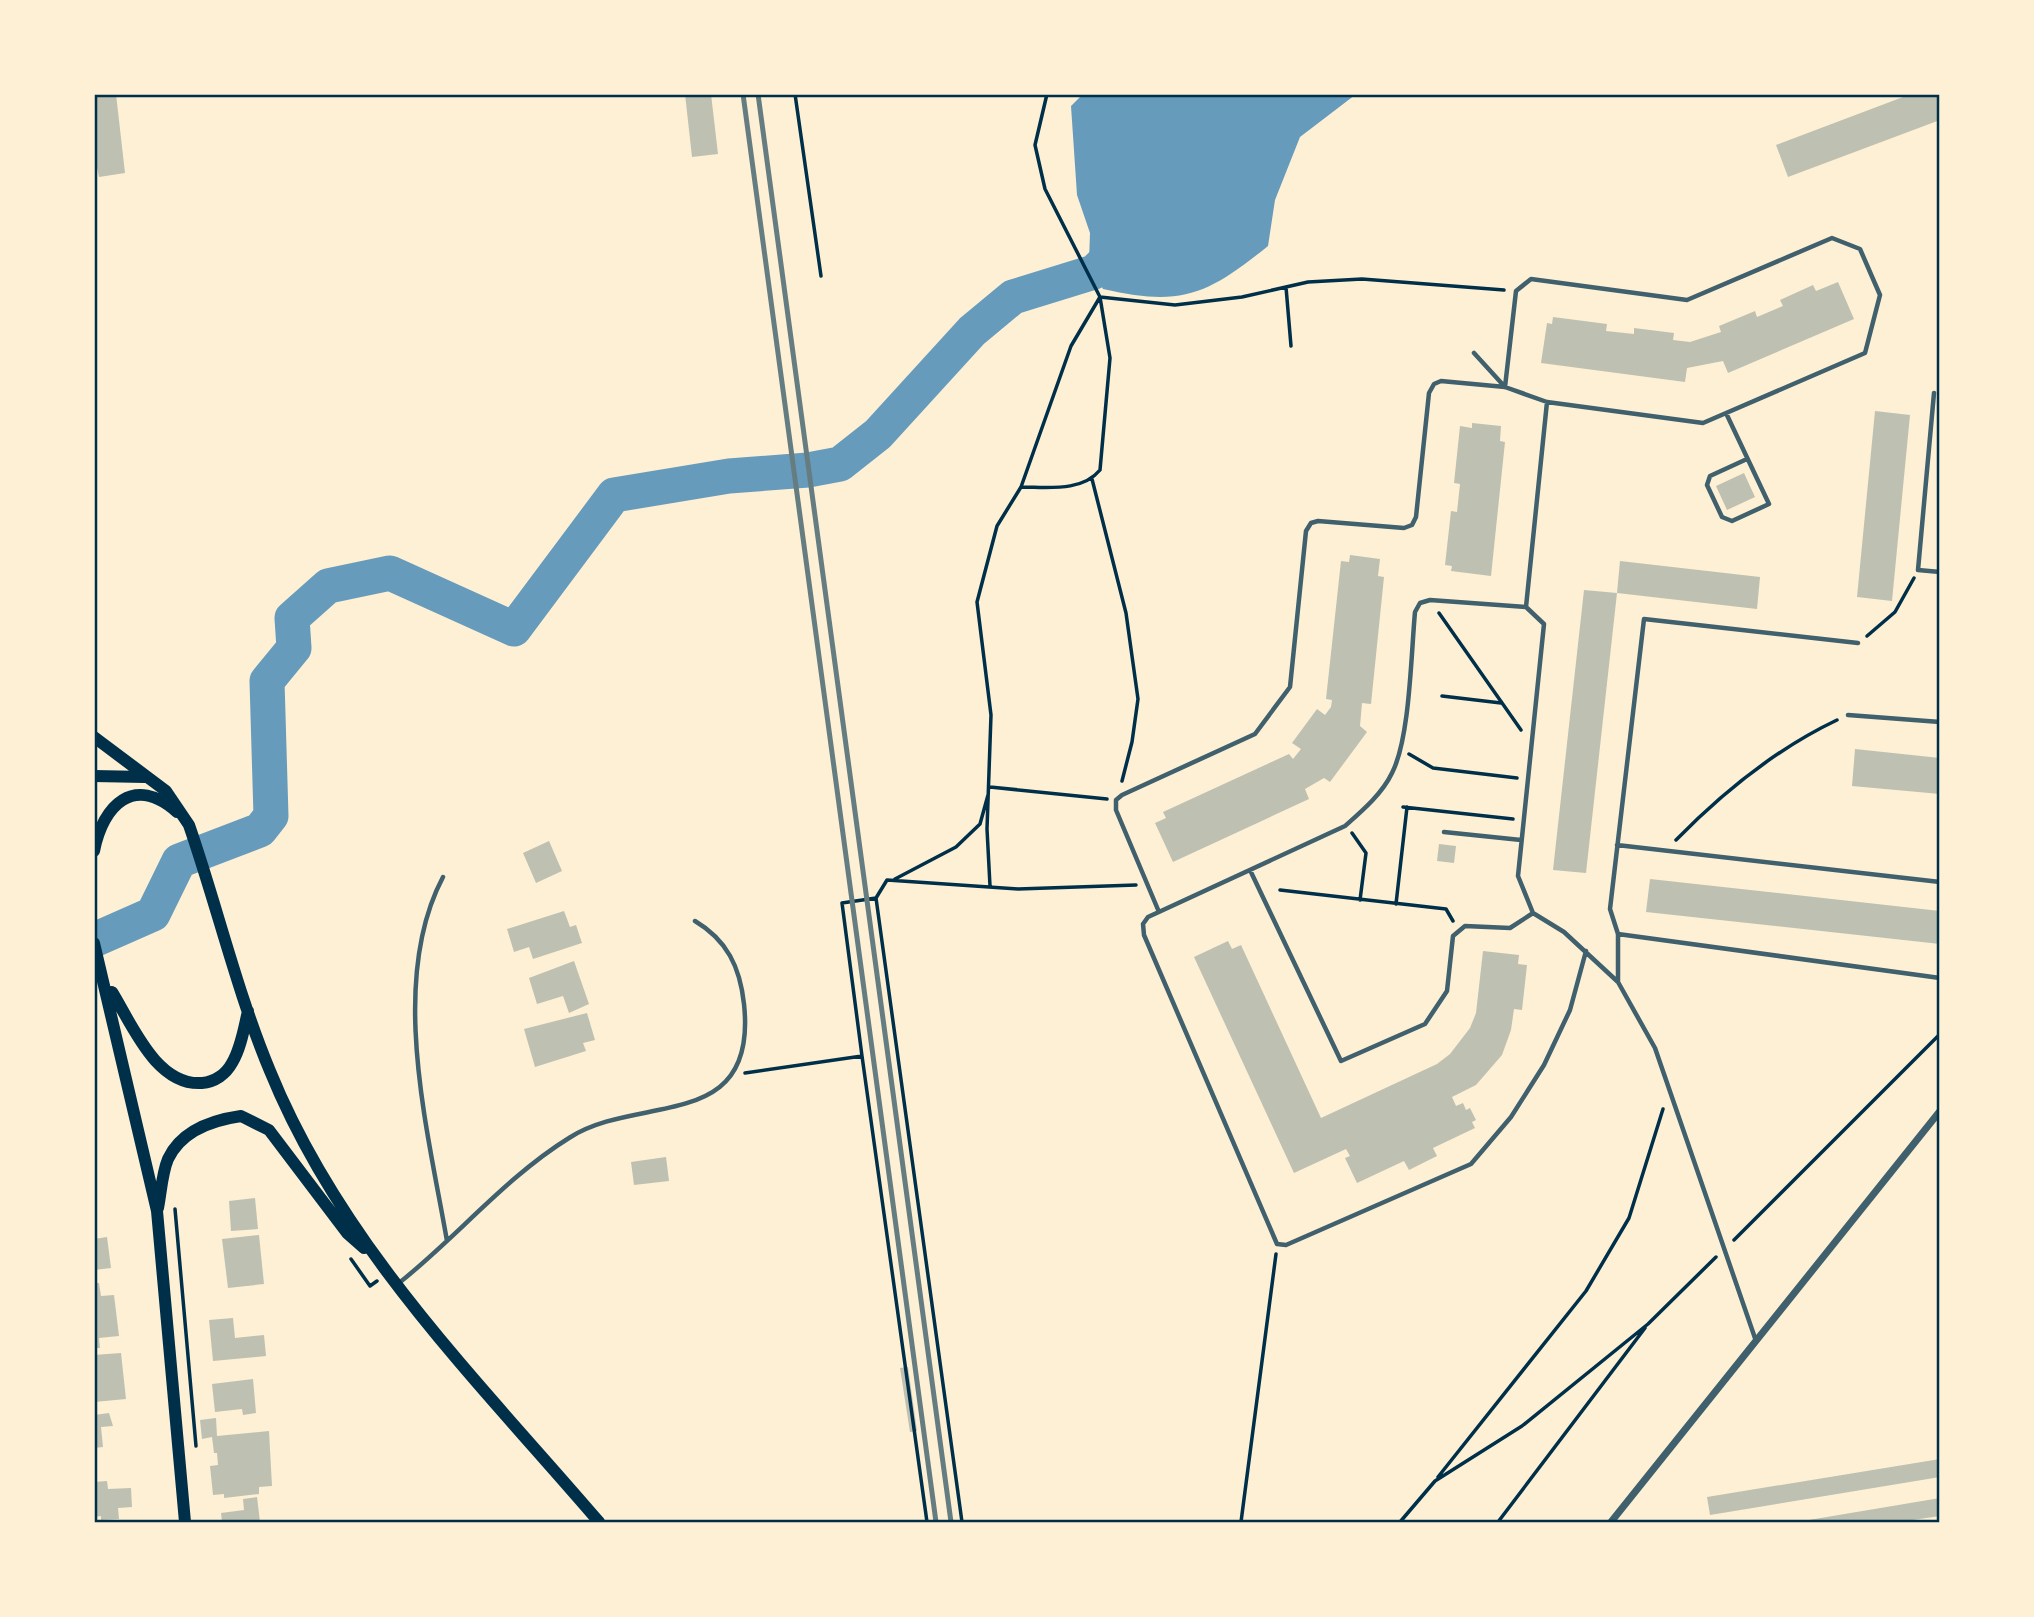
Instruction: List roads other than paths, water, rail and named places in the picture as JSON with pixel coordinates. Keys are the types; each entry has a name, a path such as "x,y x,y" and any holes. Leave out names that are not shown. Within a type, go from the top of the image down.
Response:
{"main road":[{"path":"94,737 166,791 190,829 270,1072 302,1138 372,1255 600,1522"},
{"path":"94,776 120,774 149,777"},
{"path":"94,850 105,815 126,799 143,796 160,801 176,811 190,829"},
{"path":"94,943 106,983 157,1211 185,1522"},
{"path":"106,983 161,1066 193,1083 206,1083 226,1071 237,1050 249,1010"},
{"path":"157,1211 168,1160 177,1146 197,1129 241,1116 269,1130 347,1233 372,1255"}],"street":[{"path":"1611,1522 1940,1111"}],"lane":[{"path":"1159,912 1116,810 1116,800 1255,734 1290,687 1306,531 1311,523 1318,521 1404,528 1412,525 1416,517 1429,393 1434,384 1441,381 1505,387 1547,402 1703,423 1866,353 1880,295 1860,248 1832,238 1687,300 1531,279 1516,291 1505,387"},
{"path":"1475,353 1505,387"},
{"path":"1934,393 1918,569 1940,572"},
{"path":"1526,607 1547,402"},
{"path":"1726,413 1769,504 1732,521 1721,517 1707,485 1710,476 1747,459"},
{"path":"1586,951 1570,1010 1544,1065 1511,1117 1471,1164 1286,1245 1277,1244 1144,934 1143,924 1159,912 1345,826 1366,808 1391,777 1401,749 1415,612 1420,603 1430,600 1526,607 1544,624 1518,877 1533,913 1586,951 1618,982 1655,1048 1756,1342"},
{"path":"1618,982 1618,934 1610,909 1644,619 1858,643"},
{"path":"1848,715 1940,722"},
{"path":"1444,832 1521,840"},
{"path":"1617,845 1940,883"},
{"path":"1250,870 1340,1061 1425,1024 1447,991 1453,936 1458,929 1465,926 1510,928 1533,913"},
{"path":"443,877 430,903 422,936 417,1015 424,1111 447,1241"},
{"path":"396,1286 531,1167 571,1136 617,1119 697,1102 724,1083 740,1055 745,1024 738,972 723,942 695,921"},
{"path":"1618,934 1940,978"}],"water":[{"path":"1082,95 1355,95 1300,137 1275,200 1268,246 1210,286 1192,293 1154,297 1103,289 1089,262 1090,233 1077,195 1071,106"}],"waterway":[{"path":"94,940 153,914 179,861 260,830 271,816 267,681 294,648 292,618 328,586 390,573 514,629 614,495 729,476 808,470 840,464 878,434 972,331 1013,297 1094,272 1127,240"}],"railway":[{"path":"743,94 936,1522"},
{"path":"758,94 951,1522"}]}
